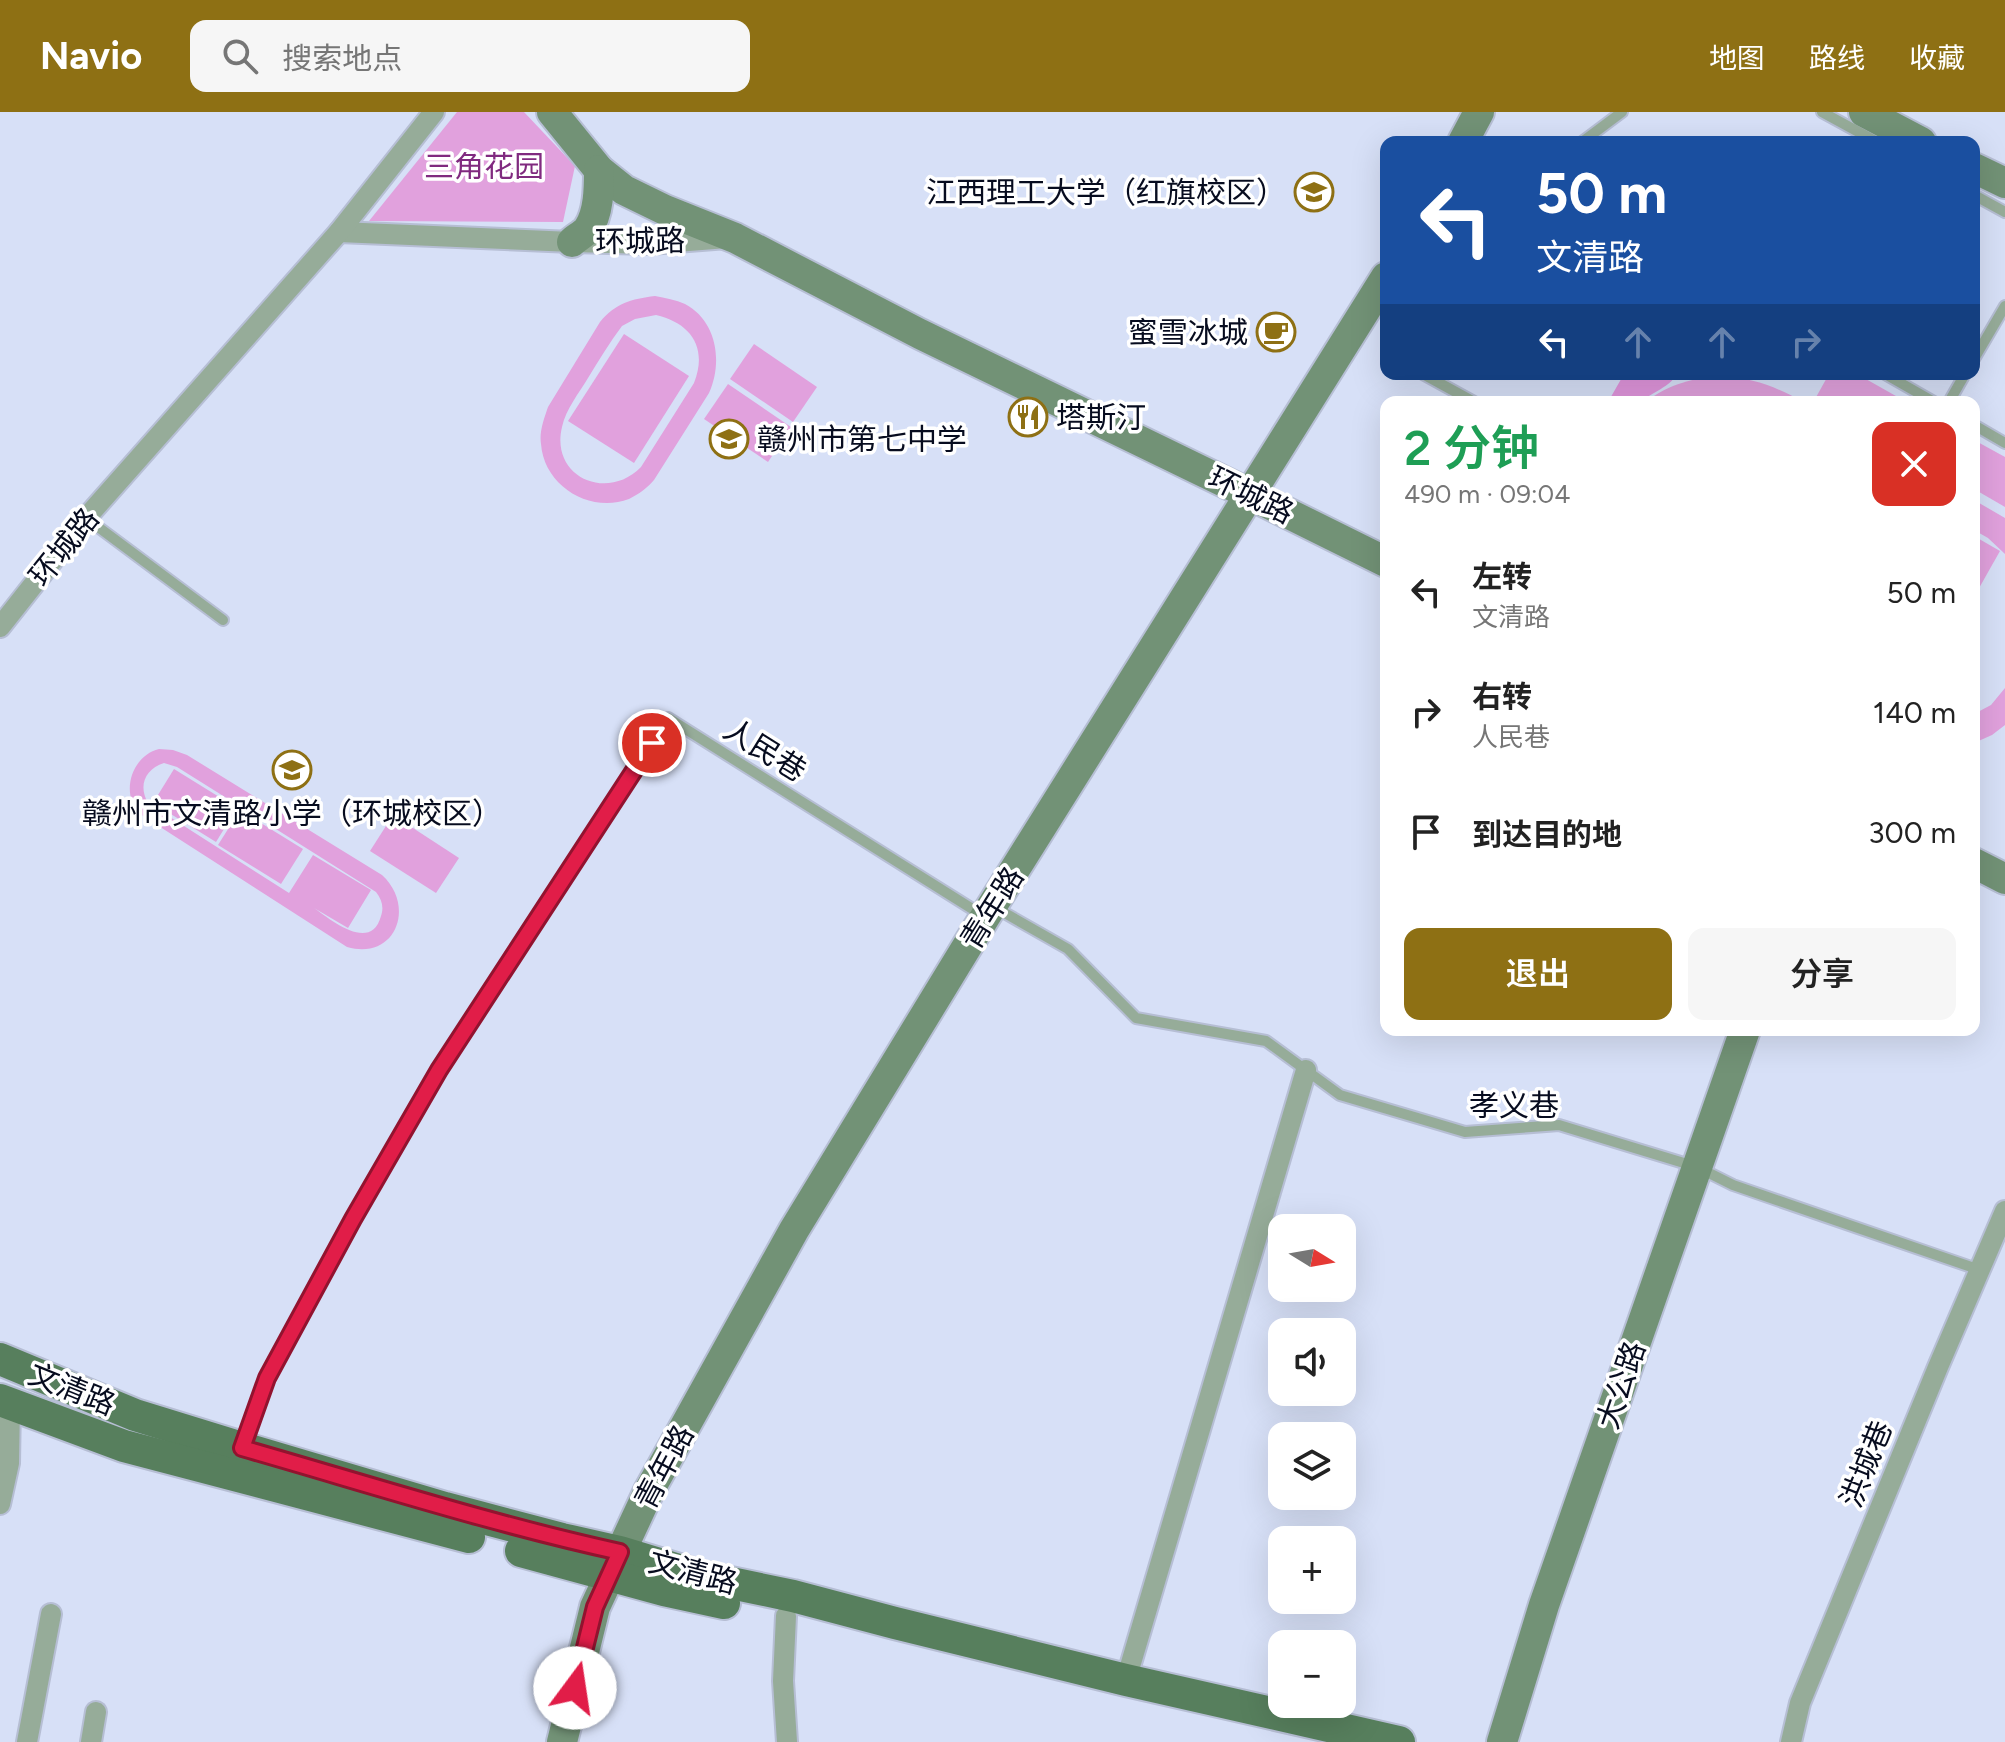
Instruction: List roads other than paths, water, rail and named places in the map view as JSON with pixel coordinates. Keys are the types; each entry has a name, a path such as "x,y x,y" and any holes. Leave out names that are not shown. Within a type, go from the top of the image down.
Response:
{"main road":[{"name":"文清路","path":"0,1359 135,1415 445,1508 562,1539 664,1590 786,1616 1315,1742"},
{"name":"文清路","path":"5,1402 124,1446 615,1563 793,1596 1126,1680 1399,1742"}],"street":[{"path":"339,232 434,112"},
{"path":"552,112 599,170 624,190 735,238"},
{"path":"1466,136 1479,112"},
{"path":"1864,112 1910,136"},
{"path":"572,242 587,230 594,213 599,194 599,170"},
{"path":"1980,171 2005,183"},
{"name":"环城路","path":"0,627 86,518 339,232 650,244 735,238 920,334 1380,559"},
{"name":"青年路","path":"562,1742 595,1607 649,1491 794,1230 989,911 1380,287"},
{"path":"1980,866 2005,879"},
{"name":"大公路","path":"1502,1742 1544,1605 1743,1036"},
{"path":"1126,1680 1306,1070"},
{"name":"洪城巷","path":"1791,1742 1800,1703 2005,1211"},
{"path":"0,1504 9,1463 5,1402"},
{"path":"27,1742 51,1614"},
{"path":"786,1616 783,1681 787,1742"},
{"path":"91,1742 96,1712"}],"lane":[{"path":"1590,136 1622,112"},
{"path":"1822,112 1866,136"},
{"path":"1980,198 2005,212"},
{"path":"1980,349 2005,306"},
{"path":"1434,380 1463,396"},
{"path":"1896,380 1924,396"},
{"path":"1980,428 2005,443"},
{"path":"86,518 223,620"},
{"name":"人民巷","path":"242,1448 267,1378 353,1219 439,1070 668,718 989,911"},
{"name":"孝义巷","path":"989,911 1068,949 1136,1018 1266,1041 1340,1095 1465,1132 1559,1125 1697,1167 1733,1185 1980,1270"}],"place":[{"name":"江西理工大学（红旗校区）","path":"1314,192"},
{"name":"蜜雪冰城","path":"1276,332"},
{"name":"塔斯汀","path":"1028,417"},
{"name":"赣州市第七中学","path":"729,439"},
{"name":"赣州市文清路小学（环城校区）","path":"292,770"}],"park label":[{"name":"三角花园","path":"484,166"}]}
